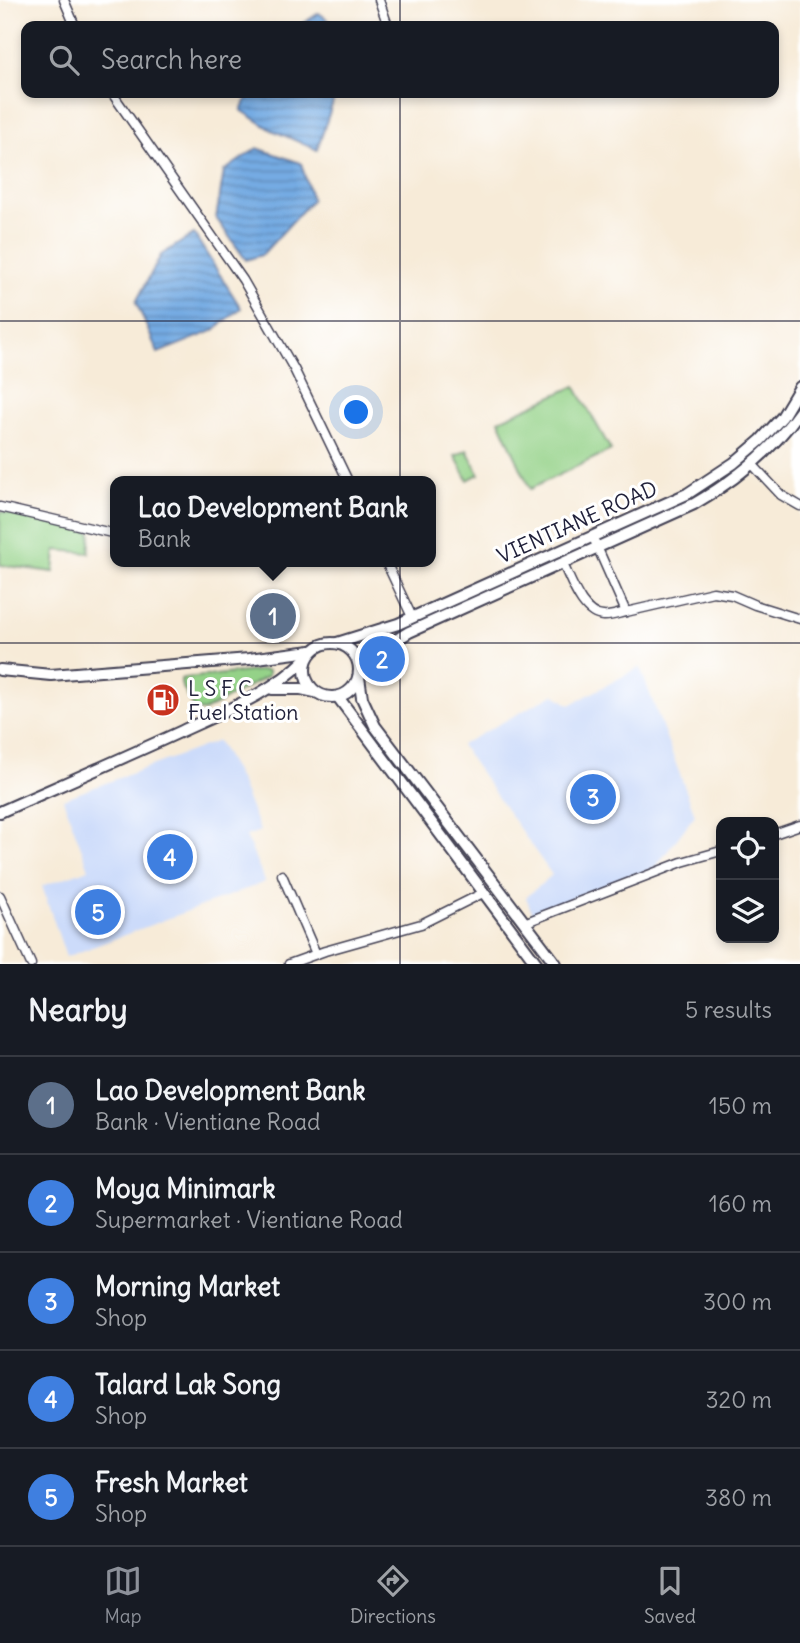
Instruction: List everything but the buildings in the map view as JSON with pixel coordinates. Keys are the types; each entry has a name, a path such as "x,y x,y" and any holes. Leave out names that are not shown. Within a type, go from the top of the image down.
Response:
{"main road":[{"name":"VIENTIANE ROAD","path":"337,643 364,636 412,617 687,494 734,463 761,440 782,417 800,387"},
{"path":"269,689 301,688 330,698 338,697 351,690 359,673 385,647 409,632 694,504 721,489 753,465 800,411"},
{"path":"0,811 173,735 269,689 291,675 309,655 328,643 337,643 353,652 362,698 374,726 556,964"},
{"path":"0,670 51,675 309,655"},
{"path":"309,655 304,666 306,681 316,692"},
{"path":"338,697 537,964"}],"street":[{"path":"64,0 73,21"},
{"path":"379,0 386,21"},
{"path":"116,98 243,280 294,369 346,476"},
{"path":"753,465 781,495 800,506"},
{"path":"0,507 110,533"},
{"path":"592,536 626,612"},
{"path":"563,564 577,593 592,612 603,616 713,592 732,595 800,619"},
{"path":"388,567 412,617"},
{"path":"779,832 800,825"},
{"path":"524,923 682,862 716,852"},
{"path":"282,875 316,954"},
{"path":"289,964 421,924 483,893"},
{"path":"0,895 31,964"}],"shaded area":[{"path":"640,667 695,815 654,869 533,915 526,897 552,875 461,745 554,694 570,705"},
{"path":"218,741 240,781 260,831 246,836 265,882 66,957 42,886 89,869 63,799"}],"green space":[{"path":"575,386 611,450 530,489 499,420"},
{"path":"467,450 479,474 468,480 455,456"},
{"path":"0,511 91,532 89,553 56,550 54,572 0,565"},
{"path":"266,670 268,676 204,711 195,710 181,684 181,679 184,678"}],"water":[{"path":"319,13 329,21 307,21"},
{"path":"248,98 334,98 317,150 272,130 241,110"},
{"path":"257,148 301,163 312,200 262,255 246,260 216,218 224,171"},
{"path":"194,234 241,308 213,331 158,353 136,302 161,255"}],"place":[{"name":"Lao Development Bank","path":"273,616"},
{"name":"Moya Minimark","path":"382,659"},
{"name":"L S F C Fuel Station","path":"163,700"},
{"name":"Morning Market","path":"593,797"},
{"name":"Talard Lak Song","path":"170,857"},
{"name":"Fresh Market","path":"98,912"}]}
